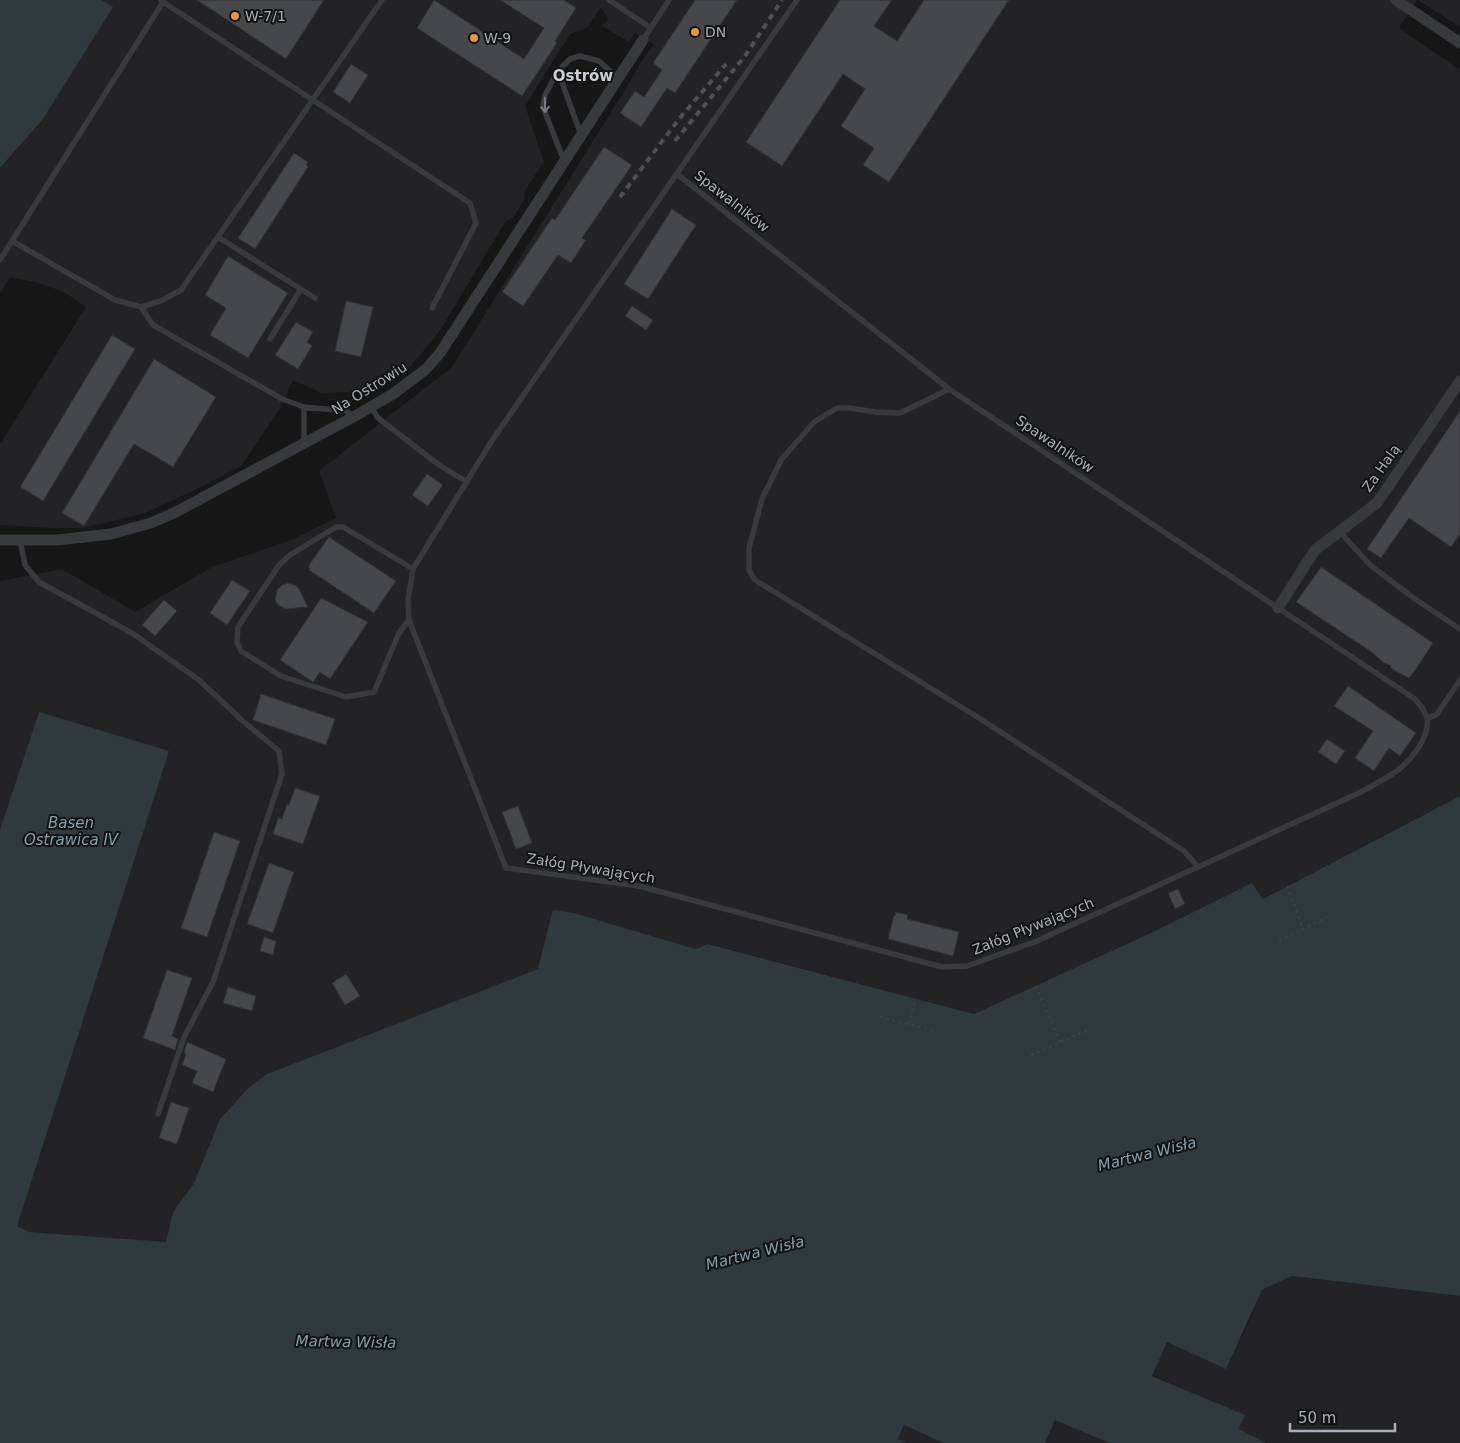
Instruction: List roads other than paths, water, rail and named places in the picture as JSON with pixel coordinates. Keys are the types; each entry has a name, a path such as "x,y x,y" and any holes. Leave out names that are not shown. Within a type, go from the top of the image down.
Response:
{"street":[{"path":"1396,0 1460,43"},
{"name":"Na Ostrowiu","path":"0,540 58,540 111,534 151,523 174,513 355,416 393,394 426,369 440,353 643,40"},
{"name":"Za Halą","path":"1278,608 1315,550 1377,502 1460,381"}],"lane":[{"path":"12,241 115,300 141,307 161,301 181,290 382,0"},
{"path":"608,0 651,28"},
{"name":"Na Ostrowiu","path":"643,40 669,0"},
{"path":"413,569 343,527 336,527 290,555 279,565 238,628 237,642 241,651 281,676 346,697 374,692 399,633 409,620 408,600 413,569 491,442 797,0"},
{"path":"0,260 162,1 470,203 476,223 432,308"},
{"path":"564,161 543,107 545,96 558,71 570,59 580,56 599,61 607,66 618,78"},
{"path":"558,71 581,135"},
{"name":"Spawalników","path":"677,174 949,389 1415,699 1423,709 1427,719"},
{"path":"218,237 315,298"},
{"path":"270,340 301,289"},
{"path":"141,307 154,325 282,399 304,407 346,411 355,416"},
{"path":"949,389 900,413 837,408 814,422 781,460 762,499 749,548 749,570 755,580 963,708 1184,851 1198,867"},
{"path":"304,407 304,444"},
{"path":"371,407 378,418 439,465 467,482"},
{"path":"1339,531 1370,565 1415,600 1460,629"},
{"path":"20,540 25,565 39,582 132,633 199,680 244,722 279,751 282,774 223,954 213,982 184,1037 158,1114"},
{"name":"Załóg Pływających","path":"409,620 506,868 640,886 942,967 967,966 1037,941 1361,792 1399,770 1417,751 1426,734 1427,719"},
{"path":"1427,719 1438,714 1460,680"}],"water":[{"path":"0,0 102,0 113,7 43,119 0,168"},
{"path":"39,712 169,751 17,1226 29,1232 166,1242 173,1212 194,1183 220,1119 248,1088 267,1074 538,969 553,910 574,913 696,949 708,944 974,1014 1155,931 1252,883 1263,899 1460,796 1460,1296 1292,1276 1262,1290 1226,1369 1167,1342 1152,1376 1245,1415 1239,1429 1266,1443 1109,1443 1055,1420 1045,1443 943,1443 904,1425 898,1439 907,1443 0,1443 0,830"}],"railway":[{"path":"675,141 745,56 782,0"},
{"path":"620,197 679,119 726,64"}],"place":[{"name":"W-7/1","path":"235,16"},
{"name":"DN","path":"695,32"},
{"name":"W-9","path":"474,38"}],"district":[{"name":"Ostrów","path":"583,76"}],"water label":[{"name":"Basen Ostrawica IV","path":"71,832"},
{"name":"Martwa Wisła","path":"1147,1154"},
{"name":"Martwa Wisła","path":"755,1253"},
{"name":"Martwa Wisła","path":"346,1342"}]}
